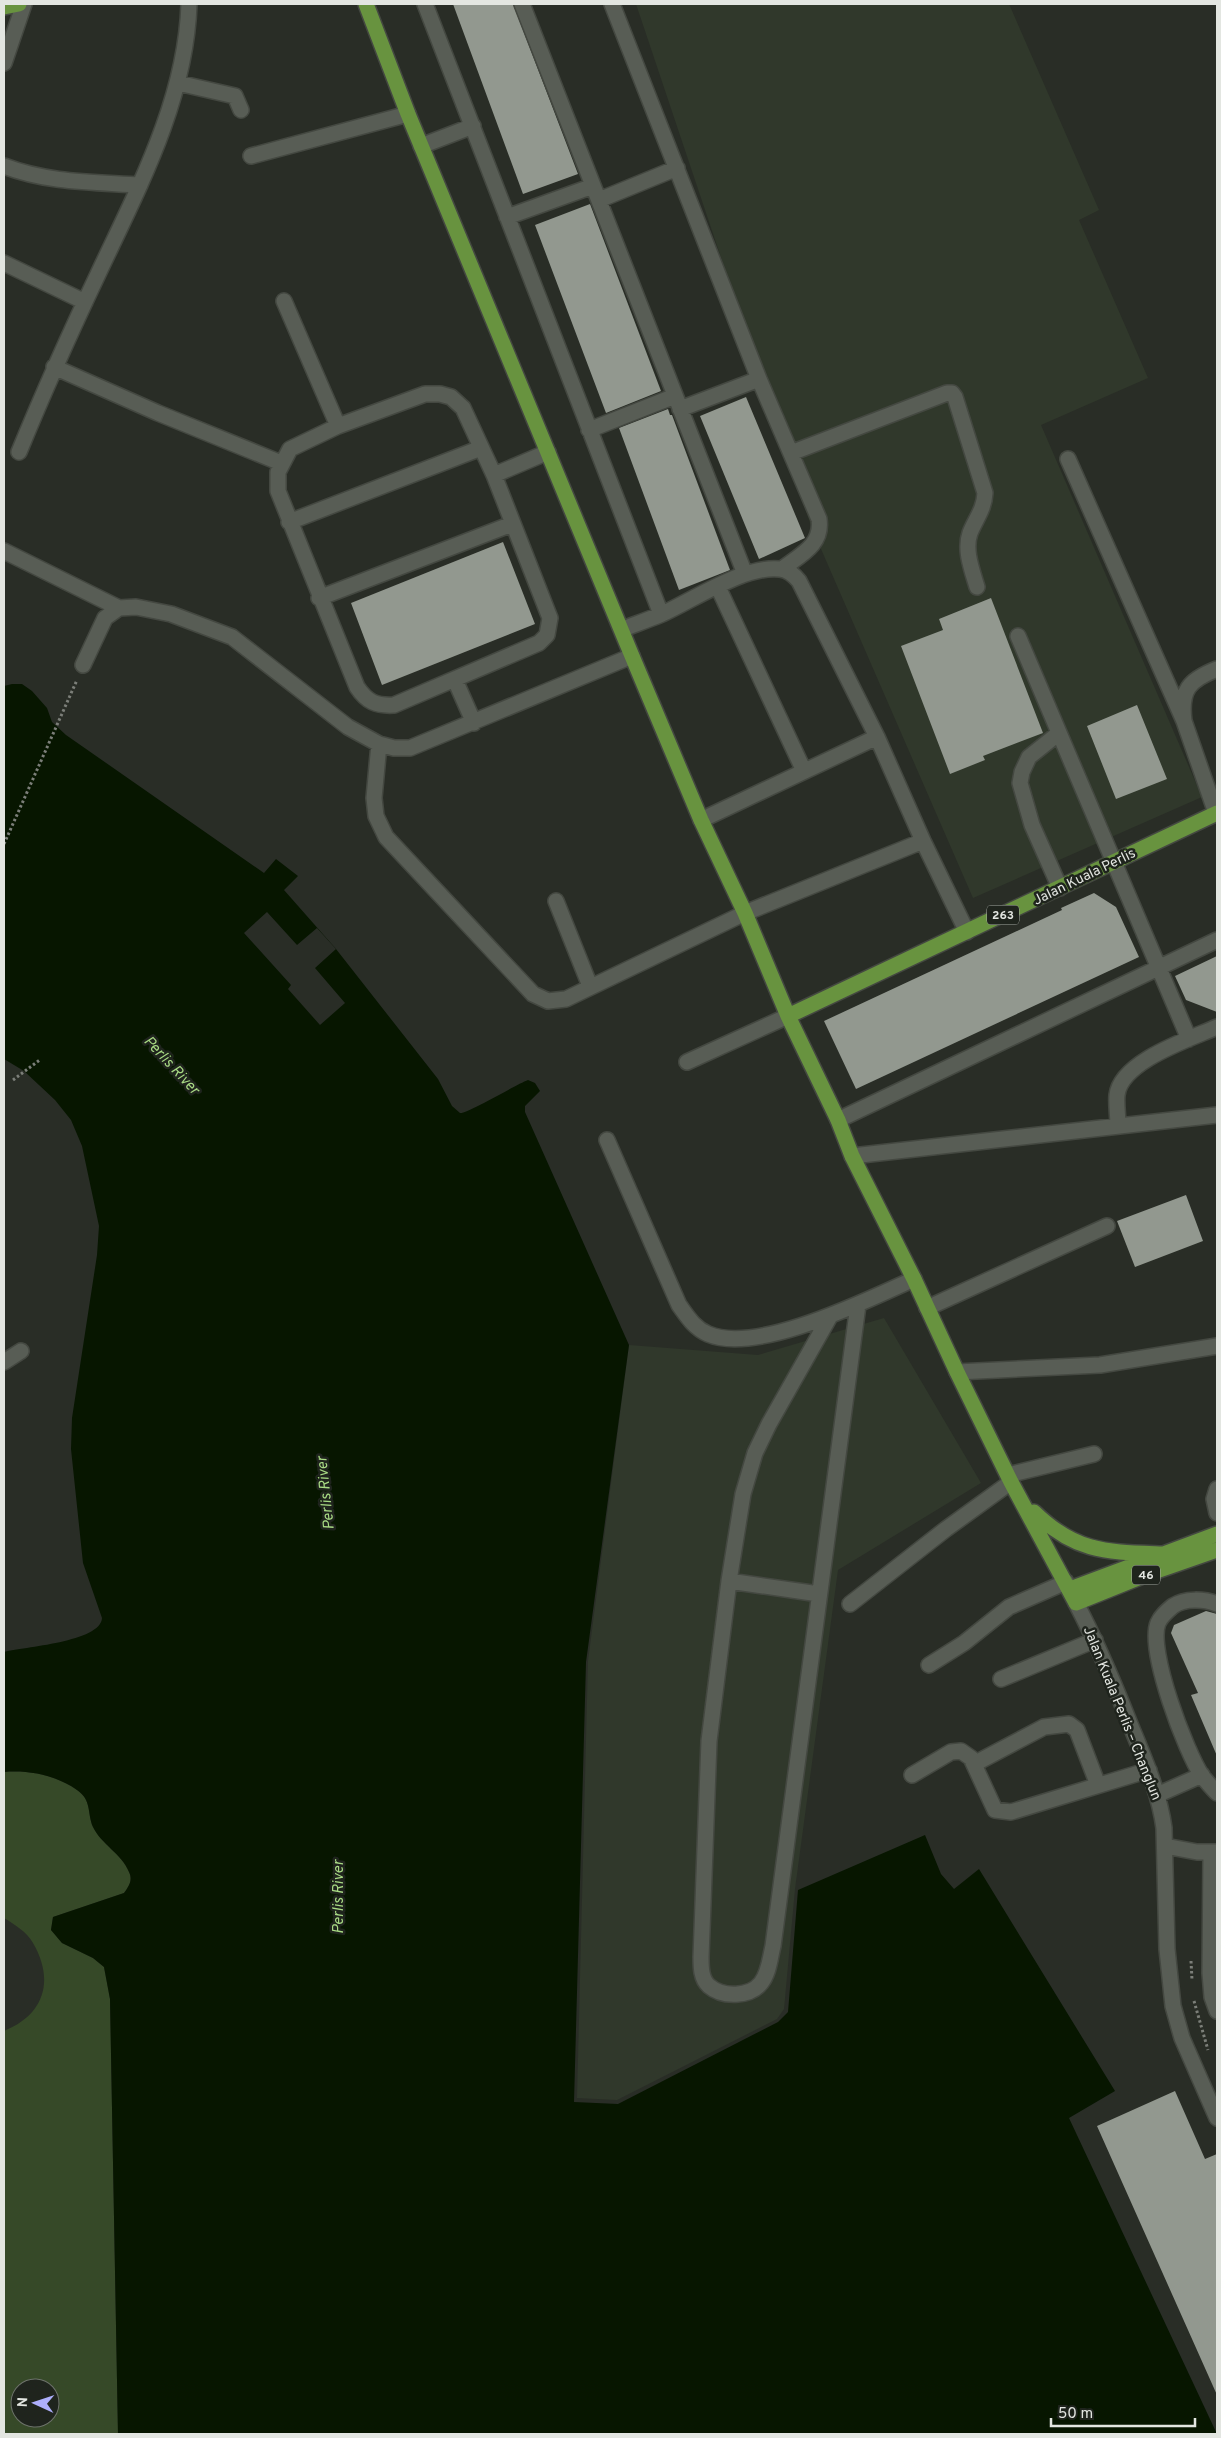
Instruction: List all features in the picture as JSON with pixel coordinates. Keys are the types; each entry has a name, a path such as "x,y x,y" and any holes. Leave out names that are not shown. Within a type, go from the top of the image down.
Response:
{"main road":[{"path":"4,7 19,4"},
{"path":"366,4 421,146 623,629 632,656 701,820 744,913 788,1016 838,1120 852,1156 914,1279 1009,1478 1076,1603"},
{"name":"Jalan Kuala Perlis","path":"788,1016 1217,813"},
{"path":"1021,1500 1052,1530 1083,1546 1120,1553 1163,1554"},
{"name":"46","path":"1068,1586 1217,1534"},
{"name":"46","path":"1076,1603 1148,1574 1217,1550"}],"street":[{"path":"4,64 24,4"},
{"path":"19,452 54,367 140,185 170,109 185,54 189,4"},
{"path":"425,4 661,614"},
{"path":"522,4 745,574"},
{"path":"612,4 759,379 819,519 820,529 816,543 782,569"},
{"path":"178,83 236,96 241,110"},
{"path":"251,156 408,114"},
{"path":"421,146 473,126"},
{"path":"4,166 34,176 56,180 140,185"},
{"path":"599,200 677,168"},
{"path":"508,217 593,186"},
{"path":"4,263 84,302"},
{"path":"284,301 338,426"},
{"path":"54,367 158,413 281,463"},
{"path":"590,430 759,379"},
{"path":"792,453 947,393 952,394 956,397 985,494 985,506 970,533 968,544 969,560 977,587"},
{"path":"425,394 440,394 451,397 463,408 481,448 494,475 550,618 550,629 539,643 455,680 394,705 373,703 364,698 357,687 289,522 278,491 278,472 281,463 290,449 338,426 425,394"},
{"path":"289,522 481,448"},
{"path":"494,475 548,452"},
{"path":"1068,459 1184,722 1217,813"},
{"path":"320,598 512,524"},
{"path":"4,551 119,608 136,607 171,614 232,637 348,727 379,744 394,748 410,748 632,656"},
{"path":"623,629 661,614 745,574 771,569 782,569 792,573 799,581 877,737 923,841 967,932"},
{"path":"718,587 804,771"},
{"path":"83,665 105,618 119,608"},
{"path":"1018,636 1189,1039"},
{"path":"1184,722 1183,699 1187,689 1195,680 1217,669"},
{"path":"455,680 474,723"},
{"path":"1059,733 1029,757 1022,772 1020,783 1032,826 1060,888"},
{"path":"701,820 877,737"},
{"path":"379,744 374,798 376,816 386,837 533,994 548,1001 558,1001 744,913 923,841"},
{"path":"556,901 590,986"},
{"path":"838,1120 1217,940"},
{"path":"687,1062 788,1016"},
{"path":"1118,1126 1117,1093 1133,1069 1143,1060 1217,1028"},
{"path":"852,1156 1217,1114"},
{"path":"607,1140 679,1305 695,1326 707,1334 722,1338 742,1339 829,1318 914,1279"},
{"path":"927,1308 1107,1226"},
{"path":"829,1318 768,1424 755,1453 743,1494 729,1580 709,1741 701,1957 704,1978 708,1985 718,1991 745,1995 762,1982 768,1968 858,1305"},
{"path":"957,1372 1100,1365 1217,1346"},
{"path":"4,1362 21,1351"},
{"path":"850,1604 1009,1478 1094,1454"},
{"path":"1217,1490 1214,1499 1217,1514"},
{"path":"729,1580 819,1594"},
{"path":"929,1665 964,1643 1009,1607 1068,1586"},
{"path":"1217,1604 1209,1601 1180,1602 1165,1611 1158,1624 1156,1640 1170,1705 1202,1775 1217,1793"},
{"name":"Jalan Kuala Perlis – Changlun","path":"1076,1603 1095,1640 1148,1770 1162,1810 1165,1846 1167,1948 1173,2006 1182,2038 1211,2086 1217,2118"},
{"path":"1002,1679 1095,1640"},
{"path":"974,1764 1044,1727 1069,1724 1077,1730 1098,1785"},
{"path":"912,1775 951,1752 961,1751 966,1753 974,1764 990,1804 995,1810 1011,1812 1148,1770"},
{"path":"1157,1795 1202,1775"},
{"path":"1165,1846 1214,1853 1210,1973 1212,1997 1217,2011"}],"path":[{"path":"4,844 83,665"},
{"path":"13,1080 41,1059"}],"shaded area":[{"path":"636,4 1009,4 1099,210 1079,220 1148,378 1041,425 1202,797 973,898 811,526"},
{"path":"884,1318 981,1483 838,1570 795,1889 784,2009 777,2019 617,2100 577,2098 588,1661 629,1345 758,1355"}],"green space":[{"path":"4,1772 33,1773 51,1777 69,1785 82,1794 87,1802 93,1827 101,1839 122,1860 131,1878 129,1886 124,1893 53,1917 51,1930 62,1943 93,1958 104,1967 110,1999 118,2434 4,2434 4,2031 29,2016 37,2006 42,1995 44,1983 40,1957 30,1939 4,1918"}],"water":[{"name":"Perlis River","path":"22,684 32,691 47,708 52,722 66,735 264,873 276,859 298,876 284,890 336,949 438,1079 452,1106 460,1113 472,1109 528,1080 535,1083 540,1091 525,1106 525,1112 629,1345 586,1662 574,2102 618,2104 778,2022 788,2012 798,1890 925,1835 941,1874 954,1889 979,1869 1115,2091 1069,2118 1217,2434 118,2434 110,1999 104,1967 93,1958 62,1943 51,1930 53,1917 124,1893 131,1878 122,1860 101,1839 93,1827 87,1802 82,1794 69,1785 51,1777 33,1773 4,1772 4,1652 76,1638 89,1633 98,1626 102,1618 83,1563 71,1449 72,1418 97,1255 99,1226 82,1146 71,1120 55,1100 24,1071 4,1059 4,686"}],"pier":[{"path":"267,912 297,945 317,928 336,949 315,968 345,1003 320,1025 288,989 291,985 244,933"}],"building":[{"path":"453,4 513,4 578,174 523,194"},
{"path":"590,204 661,391 606,413 535,225"},
{"path":"746,397 805,538 759,559 700,416"},
{"path":"668,409 670,415 672,415 730,570 679,590 619,428"},
{"path":"503,542 535,624 382,685 351,603"},
{"path":"991,598 1043,733 983,756 985,760 950,774 901,646 943,630 939,619"},
{"path":"1137,705 1167,779 1116,799 1087,726"},
{"path":"1094,893 1116,907 1139,957 856,1089 824,1021 1062,910 1061,908"},
{"path":"1217,956 1217,1012 1186,1000 1175,976"},
{"path":"1186,1195 1203,1241 1135,1267 1117,1221"},
{"path":"1206,1611 1217,1614 1217,1756 1191,1695 1198,1693 1171,1633 1174,1625"},
{"path":"1175,2091 1205,2159 1217,2154 1217,2395 1097,2126"}]}
